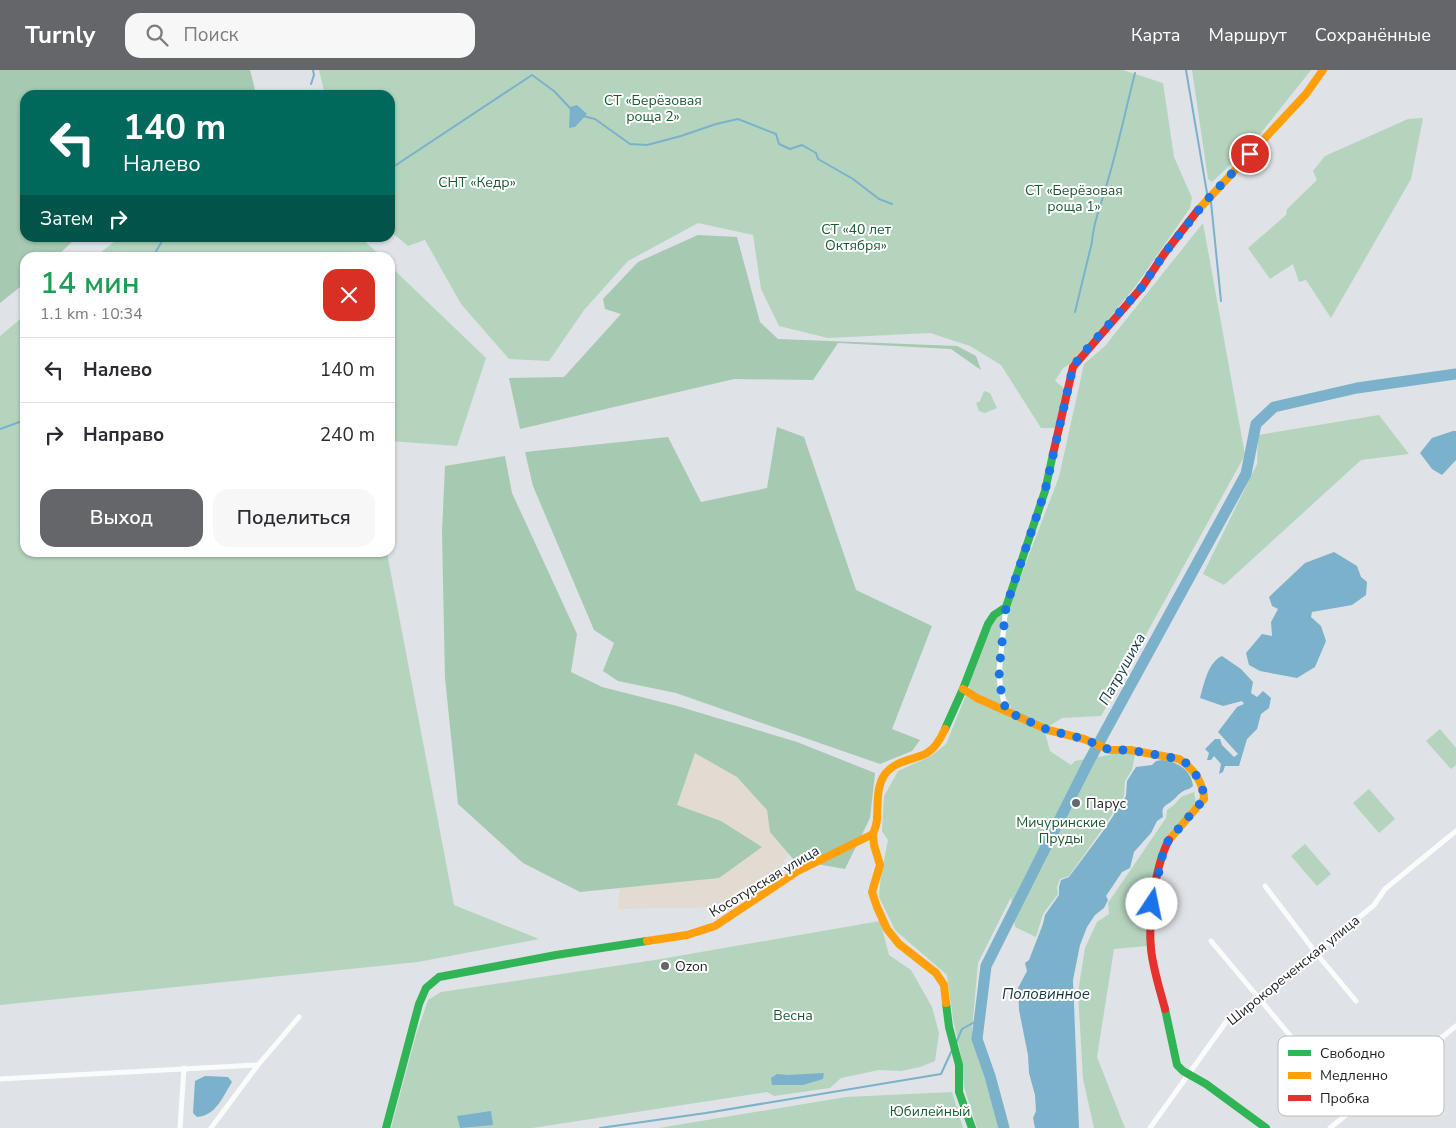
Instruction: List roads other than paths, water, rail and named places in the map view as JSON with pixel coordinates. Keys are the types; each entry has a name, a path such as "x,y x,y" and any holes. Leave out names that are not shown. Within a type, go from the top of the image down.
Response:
{"street":[{"path":"1006,711 1000,686 999,670 1006,607 1045,491 1073,367 1142,287 1164,254 1205,202 1306,94 1323,70"},
{"path":"972,1128 959,1092 958,1066 949,1027 944,985 936,972 899,944 887,929 877,907 872,892 880,865 873,834 878,822 877,796 885,774 896,764 927,752 939,742 963,689 988,624 994,615 1006,607"},
{"path":"963,689 977,698 1048,730 1110,750 1130,750 1179,759 1186,763 1196,775 1204,793 1204,799 1168,841 1163,853 1152,904 1151,949 1177,1065 1187,1074 1206,1084 1266,1128"},
{"name":"Широкореченская улица","path":"1150,1128 1226,1022 1316,953 1374,905 1385,889 1456,831"},
{"name":"Косотурская улица","path":"386,1128 419,1004 426,988 438,978 704,930 715,926 798,871 873,834"},
{"path":"1264,886 1316,953 1356,1000"},
{"path":"1211,941 1290,1036"},
{"path":"211,1128 258,1065 299,1017"},
{"path":"1444,1036 1456,1026"},
{"path":"0,1079 258,1065"},
{"path":"180,1128 184,1068"},
{"path":"1330,1128 1345,1116"}],"water":[{"path":"577,105 587,114 575,127 569,128 570,107"},
{"path":"1456,431 1456,460 1442,475 1432,469 1420,453 1432,438"},
{"path":"1334,552 1357,566 1361,577 1367,582 1366,595 1352,605 1312,612 1311,617 1321,626 1326,641 1315,667 1297,678 1260,671 1249,665 1246,653 1262,634 1272,636 1271,622 1278,609 1272,606 1269,597 1305,563"},
{"path":"1222,656 1241,669 1253,682 1251,693 1257,697 1263,691 1271,698 1269,708 1261,714 1257,729 1247,739 1239,766 1225,766 1223,772 1219,774 1221,764 1214,756 1211,760 1207,760 1209,753 1205,749 1215,739 1220,739 1222,745 1234,757 1238,754 1218,732 1237,707 1244,704 1242,701 1223,706 1200,698 1210,668"},
{"name":"Половинное","path":"1162,760 1182,767 1192,780 1193,786 1164,807 1163,817 1157,821 1151,833 1134,852 1130,868 1122,872 1106,896 1108,900 1104,908 1095,915 1087,927 1080,945 1073,980 1079,1128 1035,1128 1033,1118 1036,1111 1035,1095 1029,1073 1028,1055 1019,1010 1018,988 1027,971 1025,963 1029,960 1045,915 1059,895 1061,880 1069,877 1104,830 1126,796 1127,781 1136,767 1152,765 1156,761"},
{"path":"824,1073 823,1079 803,1085 772,1085 771,1078 777,1074"},
{"path":"205,1076 228,1077 232,1082 214,1109 204,1116 197,1117 193,1113 195,1081"},
{"path":"491,1111 493,1125 460,1128 457,1116"}],"waterway":[{"path":"311,84 314,75 313,70"},
{"path":"1186,70 1207,193"},
{"path":"1075,312 1095,222 1113,161 1135,73"},
{"path":"395,166 532,75 554,91 571,109"},
{"path":"583,116 595,119 630,144 647,145 738,119 776,134 779,144 790,149 802,145 816,153 818,159 853,179 879,199 892,204"},
{"path":"1211,202 1221,301"},
{"path":"156,252 162,242"},
{"name":"Патрушиха","path":"1004,1128 990,1076 977,1039 986,966 1088,763 1246,474 1256,424 1274,407 1357,388 1456,374"},
{"path":"0,429 20,422"},
{"path":"956,1043 962,1029 980,1019"},
{"path":"600,1128 706,1113 941,1074 952,1050"}],"place":[{"name":"Парус","path":"1076,803"},
{"name":"Ozon","path":"665,966"}],"park label":[{"name":"СТ «Берёзовая роща 2»","path":"653,108"},
{"name":"СНТ «Кедр»","path":"477,182"},
{"name":"СТ «Берёзовая роща 1»","path":"1074,198"},
{"name":"СТ «40 лет Октября»","path":"856,238"},
{"name":"Мичуринские Пруды","path":"1061,830"},
{"name":"Весна","path":"793,1015"},
{"name":"Юбилейный","path":"930,1111"}]}
